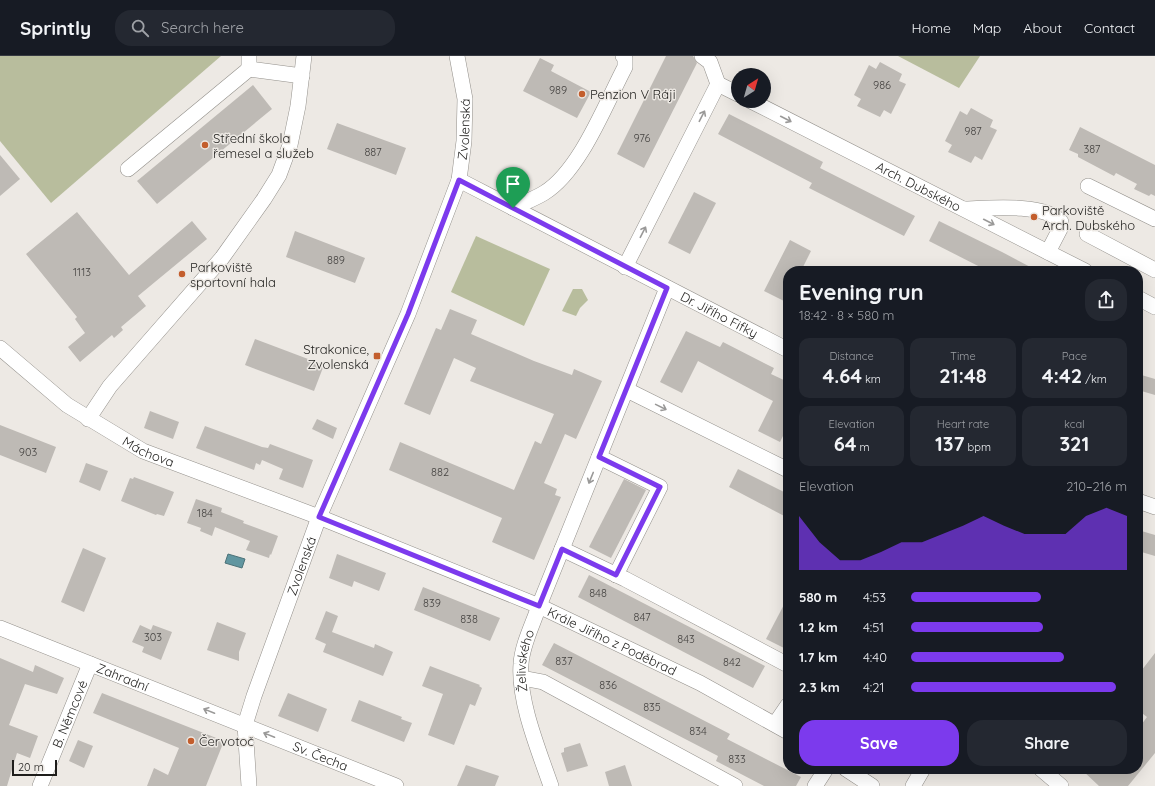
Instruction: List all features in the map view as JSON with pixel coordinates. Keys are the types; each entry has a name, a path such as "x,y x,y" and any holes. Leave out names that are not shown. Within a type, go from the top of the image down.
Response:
{"street":[{"path":"88,419 110,386 222,258 264,199 279,175 290,145 304,56"},
{"name":"Zvolenská","path":"249,786 245,725 254,696 319,517 408,314 459,180 464,141 465,99 457,56"},
{"path":"513,208 544,193 560,179 577,158 625,67 625,58 623,56"},
{"path":"702,56 710,62 718,84 731,90"},
{"path":"128,169 249,63 302,76"},
{"path":"625,267 718,84"},
{"name":"Arch. Dubského","path":"766,108 1075,266"},
{"name":"Dr. Jiřího Fifky","path":"459,180 783,347"},
{"path":"1088,186 1155,219"},
{"path":"962,209 1005,208 1041,211 1052,214 1061,222 1061,227 1048,252"},
{"path":"1087,234 1155,270"},
{"name":"Želivského","path":"550,786 526,707 521,664 524,650 539,606 667,288"},
{"path":"1143,300 1154,304"},
{"name":"Máchova","path":"0,348 67,405 143,451 319,517"},
{"path":"627,390 783,468"},
{"path":"599,457 660,487 616,575"},
{"path":"1143,503 1155,507"},
{"name":"Krále Jiřího z Poděbrad","path":"319,517 539,606 700,684 783,729"},
{"path":"562,549 616,575 783,662"},
{"name":"Zahradní","path":"0,628 245,725"},
{"name":"B. Němcové","path":"40,786 90,664"},
{"path":"522,678 543,682 735,786"},
{"path":"775,724 783,713"},
{"name":"Sv. Čecha","path":"245,725 396,786"},
{"path":"815,786 823,774"},
{"path":"854,774 872,786"},
{"path":"913,786 920,774"},
{"path":"1047,774 1061,786"}],"green space":[{"path":"0,56 221,56 51,203 0,141"},
{"path":"898,56 980,56 959,88"},
{"path":"476,236 550,269 524,326 451,292"},
{"path":"573,289 582,289 588,300 580,308 576,316 562,311"}],"water":[{"path":"228,554 245,559 242,568 225,563"}],"building":[{"path":"666,56 693,56 697,63 644,168 617,154"},
{"path":"540,58 554,65 551,71 591,92 577,118 523,91"},
{"path":"880,62 902,74 899,81 906,84 891,114 884,110 880,117 857,106 861,99 854,95 869,65 876,69"},
{"name":"Střední škola řemesel a služeb","path":"253,85 272,109 157,204 137,181"},
{"path":"971,108 993,120 990,127 997,130 982,160 975,156 971,163 948,152 952,145 945,141 960,111 967,115"},
{"path":"729,114 823,162 820,168 915,216 904,236 809,188 812,183 718,134"},
{"path":"337,123 406,148 396,175 327,149"},
{"path":"1080,127 1155,165 1155,196 1151,194 1149,196 1134,189 1137,184 1116,173 1114,176 1078,157 1078,154 1069,150"},
{"path":"0,155 20,179 0,196"},
{"path":"694,192 716,203 690,254 668,243"},
{"path":"77,212 129,275 192,221 207,239 138,296 146,306 121,327 123,330 114,338 112,335 80,362 68,347 85,333 75,319 77,317 26,254"},
{"path":"939,221 1029,266 978,266 929,241"},
{"path":"295,231 365,258 355,283 286,257"},
{"path":"790,240 811,251 804,266 783,266 783,300 764,291"},
{"path":"450,309 477,320 471,334 534,361 572,375 574,369 602,381 576,439 565,434 544,483 557,489 555,495 561,497 534,560 492,542 502,518 389,470 400,442 514,490 535,441 541,444 554,414 470,381 476,368 454,358 430,415 404,404 436,328 441,330"},
{"path":"686,331 720,347 723,342 774,368 771,374 783,380 783,436 780,442 758,431 773,401 698,361 682,393 660,382"},
{"path":"255,339 324,365 314,391 245,365"},
{"path":"1143,375 1155,379 1155,395 1143,391"},
{"path":"150,411 179,422 173,439 144,428"},
{"path":"317,419 337,428 333,439 312,429"},
{"path":"0,425 56,447 46,473 0,455"},
{"path":"205,426 262,447 268,448 270,444 313,460 303,488 279,479 283,469 262,460 260,465 256,463 254,470 196,448"},
{"path":"86,463 108,471 100,491 79,482"},
{"path":"738,469 783,492 783,515 729,487"},
{"path":"134,477 174,492 164,516 156,515 121,501 130,478 133,479"},
{"path":"624,479 646,490 611,558 589,547"},
{"path":"196,499 222,508 221,512 244,521 243,523 278,536 269,558 246,550 250,541 215,527 212,536 200,531 201,528 187,523"},
{"path":"1143,531 1155,535 1155,556 1143,552"},
{"path":"83,548 106,558 84,612 61,602"},
{"path":"337,554 386,573 379,591 354,581 352,587 329,578"},
{"path":"589,575 765,666 753,688 578,597"},
{"path":"423,587 500,618 490,641 414,610"},
{"path":"783,607 783,648 766,639"},
{"path":"326,611 338,616 332,632 374,648 375,644 393,652 383,676 323,652 326,644 315,639"},
{"path":"217,622 246,633 239,652 239,661 207,650"},
{"path":"140,625 151,630 153,625 172,632 161,660 142,652 144,647 132,642"},
{"path":"554,643 730,734 727,739 783,768 783,774 795,774 801,777 796,786 764,786 716,761 718,756 542,665"},
{"path":"1155,653 1155,753 1143,768 1143,722 1147,717 1143,714 1143,669"},
{"path":"0,658 33,672 35,665 64,678 57,694 25,684 9,725 38,736 30,758 17,753 7,786 0,786"},
{"path":"430,666 480,685 479,686 482,688 475,706 470,704 454,745 428,735 443,694 422,686"},
{"path":"102,693 224,741 206,786 147,786 154,768 168,775 179,748 93,713"},
{"path":"288,693 327,709 318,732 278,716"},
{"path":"359,700 402,717 401,719 412,723 404,742 351,721"},
{"path":"78,740 93,746 84,768 69,761"},
{"path":"580,743 588,766 567,772 561,753 564,752 564,748"},
{"path":"466,765 499,776 495,786 457,786"},
{"path":"625,765 632,786 609,786 605,772"},
{"path":"1086,774 1138,774 1128,786 1099,786"}],"place":[{"name":"Penzion V Ráji","path":"582,94"},
{"name":"Střední škola řemesel a služeb","path":"205,145"},
{"name":"Parkoviště Arch. Dubského","path":"1034,217"},
{"name":"Parkoviště sportovní hala","path":"182,274"},
{"name":"Strakonice, Zvolenská","path":"377,356"},
{"name":"Červotoč","path":"191,741"}],"route":[{"path":"459,180 513,208 667,288 599,457 660,487 616,575 562,549 539,606 319,517 408,314 459,180"}]}
